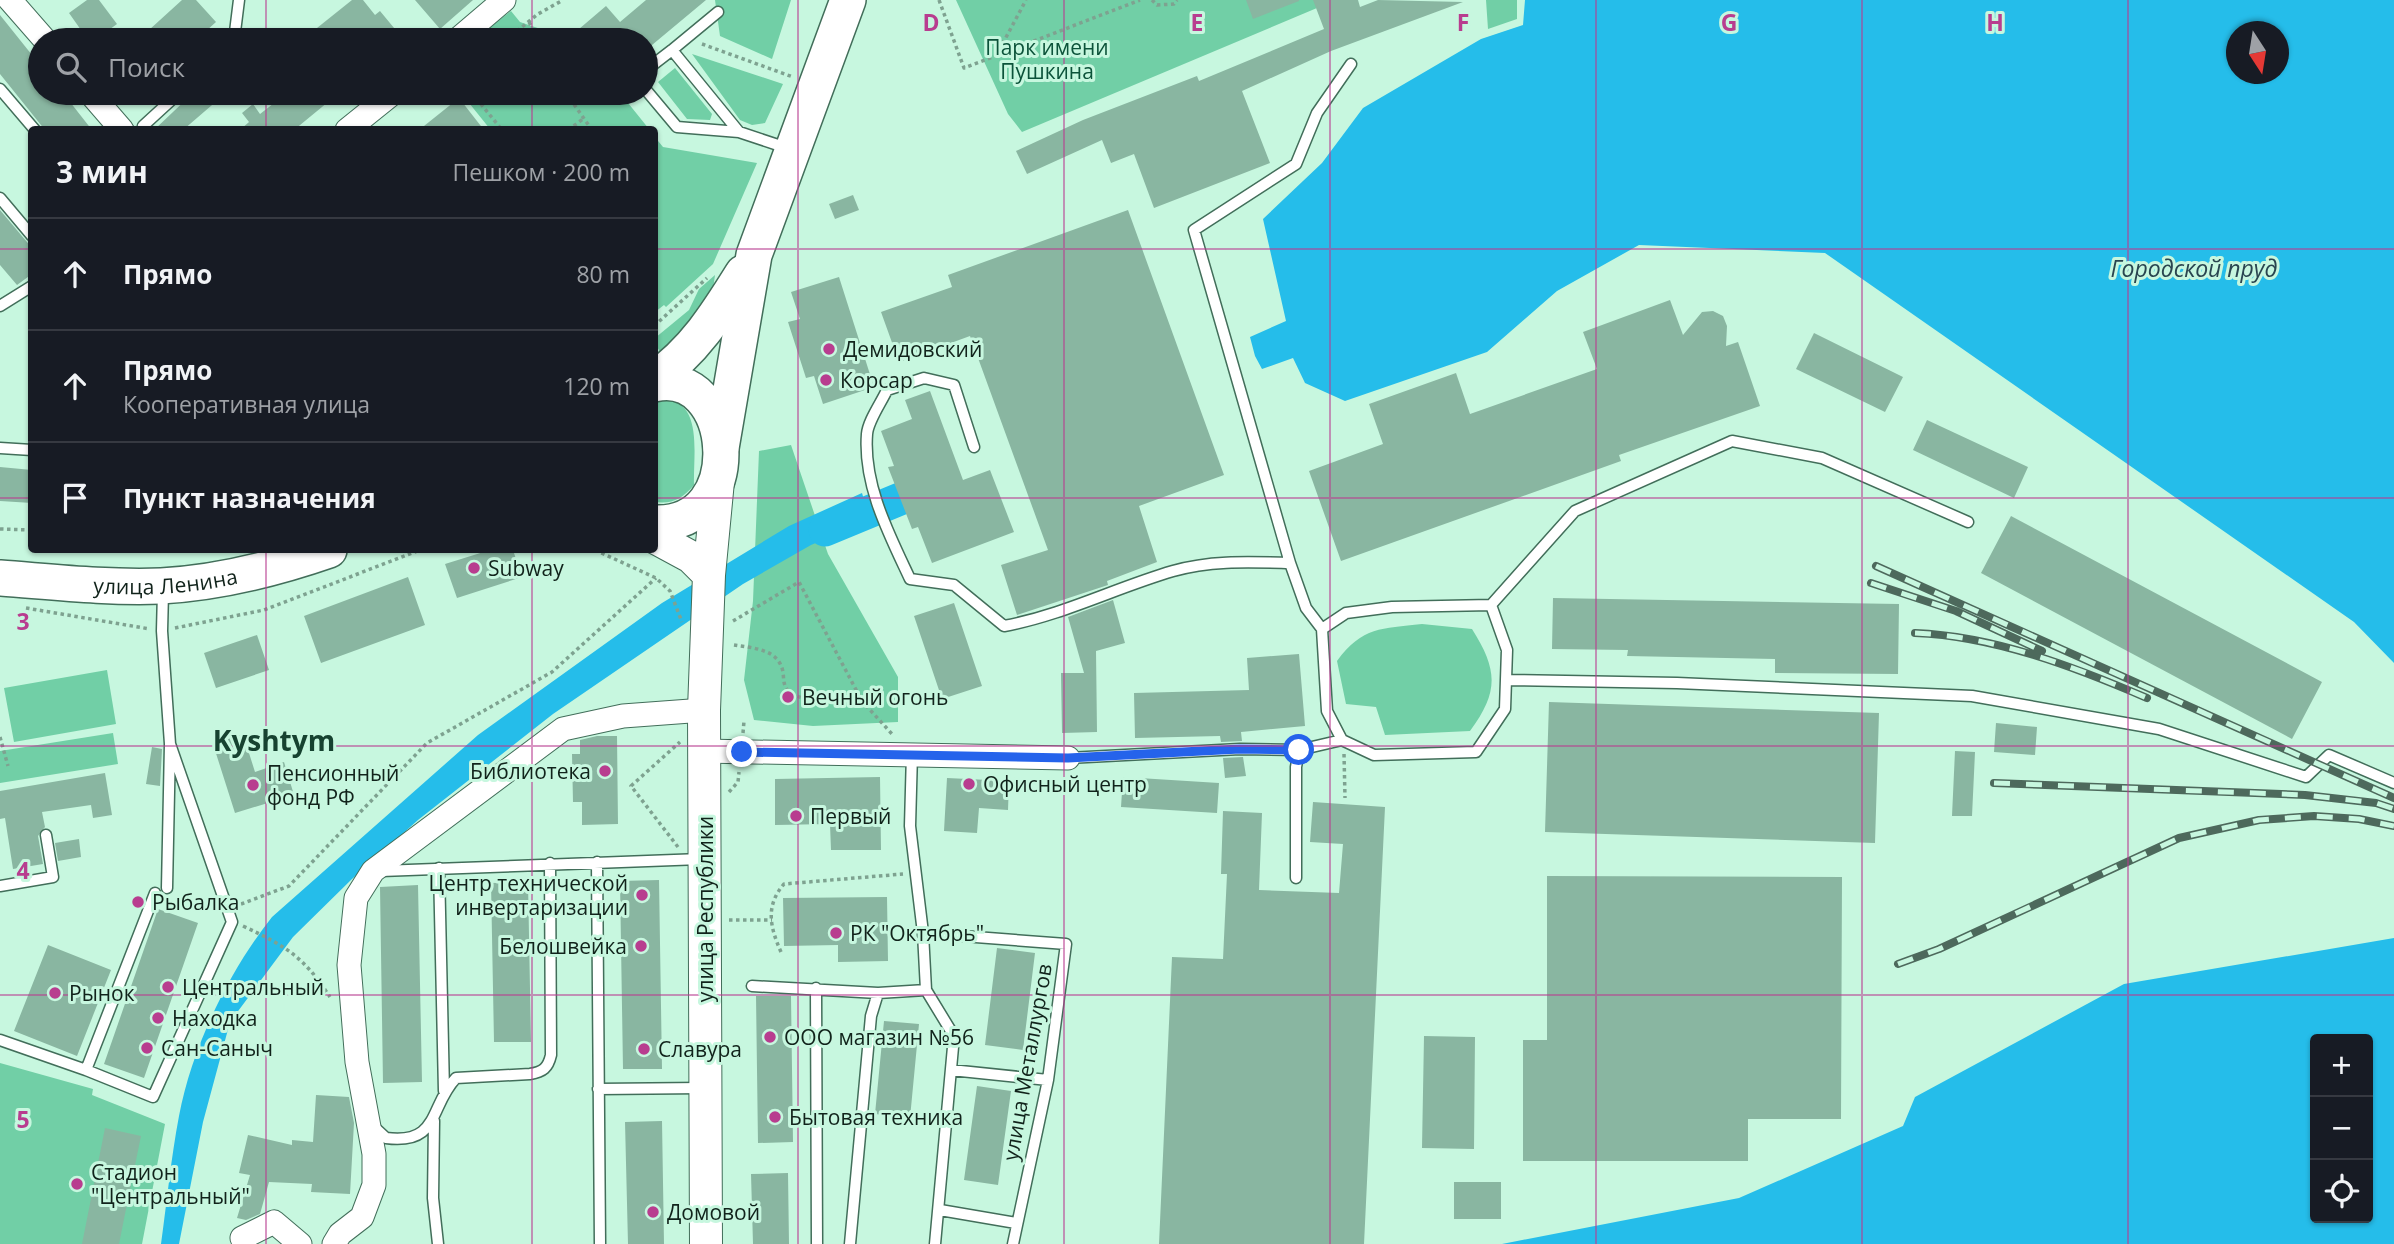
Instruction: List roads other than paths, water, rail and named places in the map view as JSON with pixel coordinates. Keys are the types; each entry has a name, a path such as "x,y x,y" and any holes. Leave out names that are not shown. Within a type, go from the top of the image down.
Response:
{"main road":[{"path":"658,522 690,518 704,508 719,465 754,255 848,0"},
{"path":"658,376 687,352 716,316 754,255"},
{"path":"658,383 688,385 706,402 715,419 719,465"},
{"name":"улица Республики","path":"706,1244 694,744 704,710 709,575 719,465"},
{"path":"658,539 691,557 709,575"},
{"name":"улица Ленина","path":"0,578 102,586 164,586 244,573 318,553"}],"street":[{"path":"10,0 34,28"},
{"path":"471,28 504,0"},
{"path":"100,105 119,126"},
{"path":"352,126 378,105"},
{"path":"334,1244 340,1234 362,1217 373,1185 374,1154 357,1062 349,965 356,898 373,871 563,729 623,716 704,710"},
{"path":"694,744 1068,758"},
{"path":"242,1238 274,1223 300,1244"}],"lane":[{"path":"236,28 239,0"},
{"path":"658,61 718,12"},
{"path":"672,50 739,132"},
{"path":"1352,64 1317,113 1296,164 1194,230 1290,564 1306,608 1322,629 1327,711 1342,740 1374,755 1476,752 1505,709 1507,650 1491,605"},
{"path":"0,89 32,126"},
{"path":"658,104 677,127 739,132 793,150"},
{"path":"143,126 165,105"},
{"path":"0,198 28,231"},
{"path":"0,306 28,288"},
{"path":"974,447 954,385 925,378 887,390 867,432 872,485 887,530 910,579 954,585 1004,626 1040,620 1174,571 1228,561 1290,564"},
{"path":"1322,629 1346,613 1491,605 1575,511 1732,441 1822,458 1968,522"},
{"path":"0,448 28,450"},
{"path":"164,586 162,631 170,744 167,888"},
{"path":"1506,680 1677,683 1972,696 2159,729 2306,777 2329,755 2394,783"},
{"path":"1068,758 1240,749 1299,750 1342,740"},
{"path":"0,1040 153,1097 232,922 170,744"},
{"path":"1296,878 1296,767 1299,750"},
{"path":"912,753 910,826 923,933 926,990 954,1036 935,1244"},
{"path":"0,886 53,877 46,835"},
{"path":"373,871 695,856"},
{"path":"597,862 600,1244"},
{"path":"443,1091 456,1078 530,1074 549,1065 550,863"},
{"path":"439,868 443,1091 434,1121 433,1198 439,1244"},
{"path":"86,1070 155,893"},
{"name":"улица Металлургов","path":"923,933 1066,944 1048,1080 1013,1244"},
{"path":"752,986 878,993 926,990"},
{"path":"816,988 817,1244"},
{"path":"850,1244 871,1016 878,993"},
{"path":"951,1070 1048,1080"},
{"path":"598,1089 703,1088"},
{"path":"367,1118 386,1138 397,1139 423,1133 434,1121"},
{"path":"940,1210 1016,1223"}],"water":[{"name":"Городской пруд","path":"1525,0 2394,0 2394,663 2354,622 1825,253 1639,245 1557,291 1487,352 1345,401 1305,383 1293,358 1262,369 1250,337 1286,321 1263,219 1322,163 1363,108 1481,39 1523,25"},
{"path":"862,493 870,520 811,545 743,584 553,714 418,820 293,937 230,1022 203,1122 179,1244 161,1244 176,1132 193,1063 227,986 272,917 478,735 662,603 789,526"},
{"path":"2394,938 2394,1244 1502,1244 1739,1198 1903,1126 1915,1097 2124,984"}],"waterway":[{"path":"825,530 900,499"}],"railway":[{"path":"1876,566 2394,798"},
{"path":"1871,583 1956,611 2042,651"},
{"path":"1915,633 1974,640 2034,655 2147,698"},
{"path":"1994,783 2305,795 2376,803 2394,809"},
{"path":"1898,964 1939,949 2179,838 2259,820 2314,816 2359,819 2394,826"}],"place":[{"name":"Демидовский","path":"829,349"},
{"name":"Корсар","path":"826,380"},
{"name":"Subway","path":"474,568"},
{"name":"Вечный огонь","path":"788,697"},
{"name":"Библиотека","path":"605,771"},
{"name":"Офисный центр","path":"969,784"},
{"name":"Пенсионный фонд РФ","path":"253,785"},
{"name":"Первый","path":"796,816"},
{"name":"Центр технической инвертаризации","path":"642,895"},
{"name":"Рыбалка","path":"138,902"},
{"name":"РК \"Октябрь\"","path":"836,933"},
{"name":"Белошвейка","path":"641,946"},
{"name":"Центральный","path":"168,987"},
{"name":"Рынок","path":"55,993"},
{"name":"Находка","path":"158,1018"},
{"name":"ООО магазин №56","path":"770,1037"},
{"name":"Сан-Саныч","path":"147,1048"},
{"name":"Славура","path":"644,1049"},
{"name":"Бытовая техника","path":"775,1117"},
{"name":"Стадион \"Центральный\"","path":"77,1184"},
{"name":"Домовой","path":"653,1212"}],"district":[{"name":"Kyshtym","path":"274,740"}],"park label":[{"name":"Парк имени Пушкина","path":"1047,59"}]}
